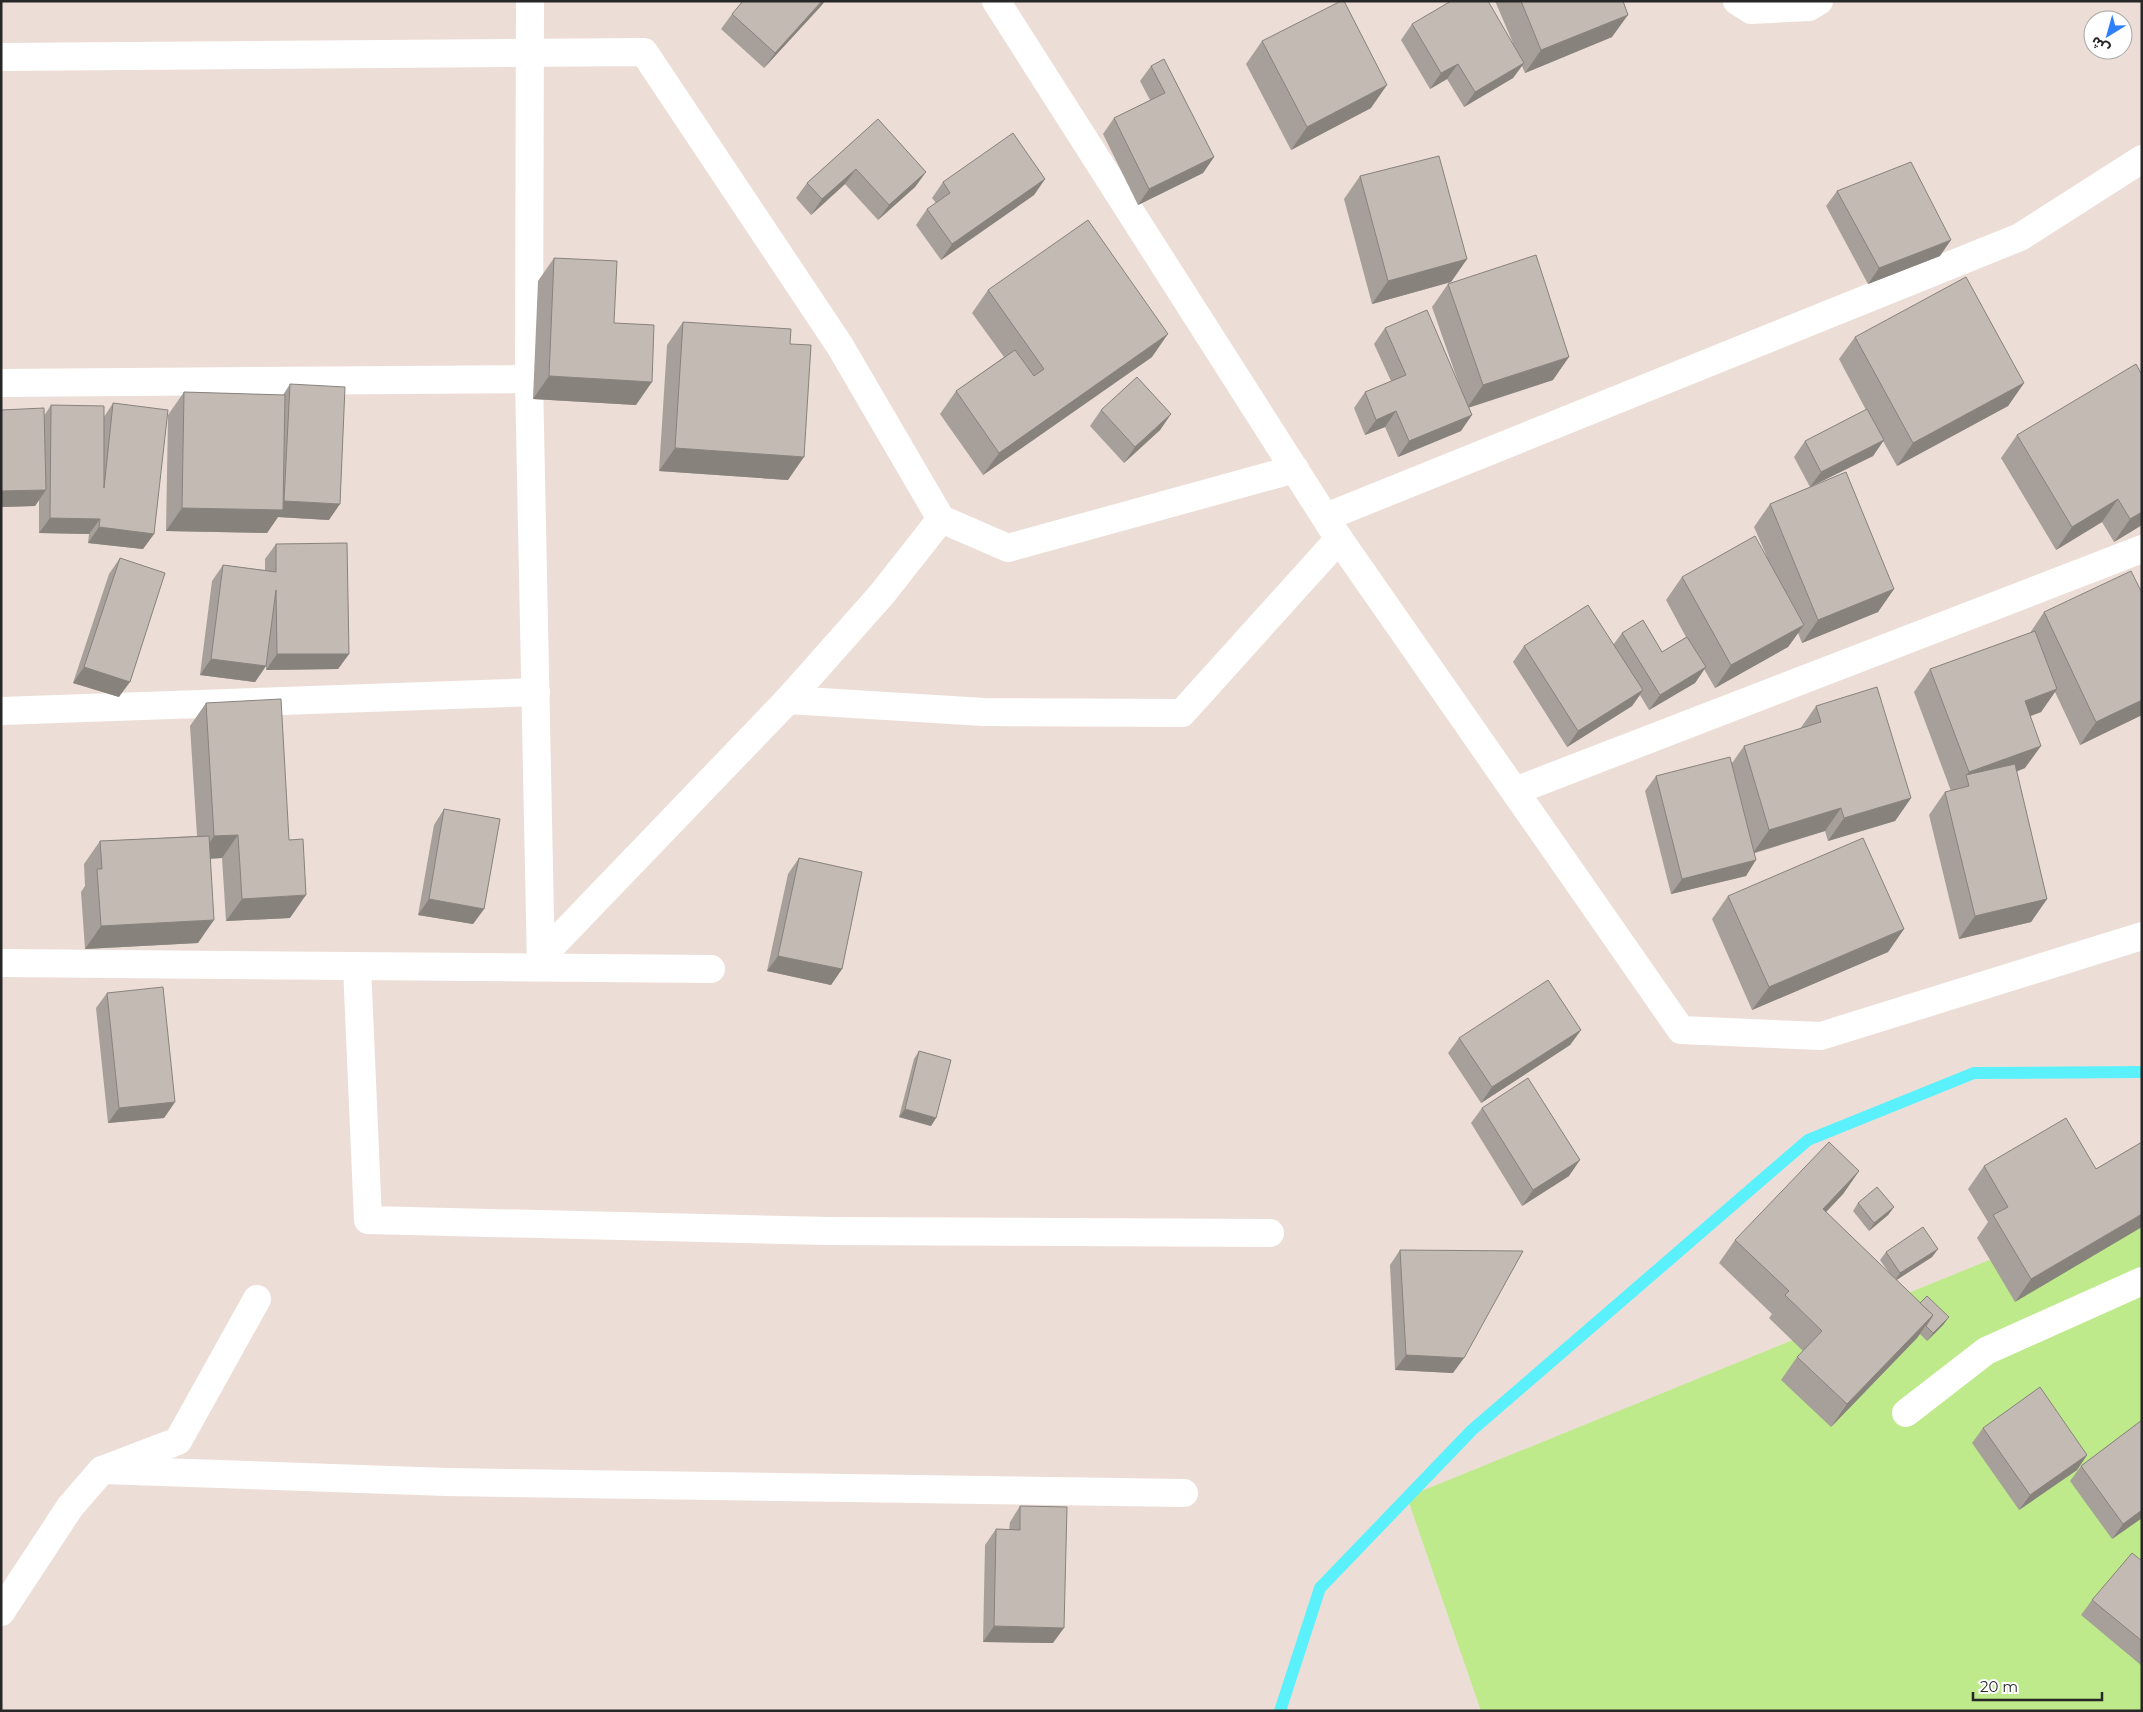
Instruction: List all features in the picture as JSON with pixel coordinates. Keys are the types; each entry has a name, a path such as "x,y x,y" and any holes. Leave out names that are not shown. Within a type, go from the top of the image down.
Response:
{"street":[{"path":"530,1 529,379 541,962"},
{"path":"996,1 1332,528 1681,1030 1822,1036 2142,936"},
{"path":"1737,1 1752,10 1809,7 1819,1"},
{"path":"1,57 644,52 840,346 941,519 1008,548 1295,469"},
{"path":"788,700 984,712 1182,713 1332,528 2020,237 2142,159"},
{"path":"1,383 529,379"},
{"path":"541,962 788,700 882,594 941,519"},
{"path":"1516,791 2142,549"},
{"path":"1,711 536,692"},
{"path":"1,963 357,966 541,962 711,969"},
{"path":"357,966 368,1220 830,1231 1270,1233"},
{"path":"1906,1413 1986,1351 2142,1280"},
{"path":"1,1612 70,1507 102,1470 178,1441 257,1299"},
{"path":"102,1470 447,1482 1184,1494"}],"green space":[{"path":"2142,1198 2142,1711 1481,1711 1407,1497"}],"building":[{"path":"743,1 822,1 775,53 732,14"},
{"path":"1344,1 1387,85 1307,127 1262,41"},
{"path":"1451,1 1488,1 1524,63 1475,92 1458,64 1441,73 1412,24"},
{"path":"1521,1 1623,1 1628,15 1541,50"},
{"path":"1164,59 1214,157 1149,189 1114,118 1165,93 1151,66"},
{"path":"878,119 926,172 889,205 856,169 822,199 807,183"},
{"path":"1013,133 1045,179 952,244 927,209 950,193 943,182"},
{"path":"1439,156 1467,259 1388,281 1360,176"},
{"path":"1911,162 1951,240 1879,268 1837,191"},
{"path":"1088,220 1168,334 999,453 956,391 1015,350 1034,376 1044,369 988,290"},
{"path":"1536,255 1569,357 1483,385 1448,284"},
{"path":"554,258 617,261 614,323 654,325 652,382 549,376"},
{"path":"1966,277 2024,383 1913,443 1855,337"},
{"path":"1427,310 1472,415 1409,441 1396,411 1376,420 1365,392 1406,375 1385,328"},
{"path":"683,322 791,329 790,344 811,345 804,457 675,448"},
{"path":"2136,364 2142,375 2142,512 2130,519 2118,499 2072,527 2017,435"},
{"path":"1137,377 1171,414 1135,447 1101,410"},
{"path":"290,384 345,387 340,504 284,501"},
{"path":"184,392 285,395 283,510 182,508"},
{"path":"113,403 168,410 154,534 99,527 100,519 50,518 51,405 104,406 104,488"},
{"path":"44,408 46,490 1,491 1,410"},
{"path":"1867,409 1884,440 1821,472 1805,441"},
{"path":"1846,472 1894,589 1818,620 1770,504"},
{"path":"1755,536 1804,625 1731,665 1682,577"},
{"path":"347,543 349,654 277,654 276,590 266,666 211,659 223,565 276,572 276,544"},
{"path":"120,558 165,573 130,682 84,667"},
{"path":"2131,571 2142,593 2142,700 2096,722 2044,612"},
{"path":"1588,605 1643,690 1578,731 1524,646"},
{"path":"1643,620 1662,652 1687,637 1706,667 1660,695 1622,633"},
{"path":"2035,631 2057,689 2025,701 2041,746 1969,772 1930,669"},
{"path":"1877,687 1911,798 1844,818 1841,808 1769,830 1744,746 1821,722 1816,706"},
{"path":"281,699 289,840 303,839 306,895 242,899 238,835 214,836 206,703"},
{"path":"1730,757 1756,860 1682,879 1656,776"},
{"path":"2015,764 2047,899 1975,916 1945,792 1969,786 1966,775"},
{"path":"444,809 500,819 484,909 429,899"},
{"path":"209,836 214,920 101,926 97,869 102,869 100,841"},
{"path":"1863,838 1904,929 1769,987 1728,896"},
{"path":"799,858 862,872 842,969 778,956"},
{"path":"1548,980 1581,1030 1492,1087 1459,1038"},
{"path":"163,987 175,1102 119,1108 107,993"},
{"path":"919,1051 951,1060 936,1118 905,1109"},
{"path":"1528,1078 1580,1160 1533,1190 1482,1108"},
{"path":"2066,1118 2096,1169 2142,1142 2142,1214 2031,1279 1993,1215 2008,1207 1984,1166"},
{"path":"1829,1142 1859,1171 1823,1209 1933,1315 1847,1404 1797,1357 1822,1331 1785,1295 1789,1291 1735,1240"},
{"path":"1877,1187 1894,1207 1874,1223 1858,1203"},
{"path":"1923,1227 1938,1249 1900,1273 1886,1252"},
{"path":"1400,1250 1523,1251 1464,1358 1406,1355"},
{"path":"1927,1296 1949,1317 1933,1333 1926,1326 1933,1315 1920,1303"},
{"path":"2040,1387 2087,1455 2030,1495 1983,1428"},
{"path":"2142,1420 2142,1510 2123,1524 2081,1466"},
{"path":"1020,1506 1067,1507 1064,1628 994,1626 996,1529 1020,1530"},
{"path":"2132,1553 2142,1561 2142,1641 2092,1600"}],"waterway":[{"path":"1280,1711 1320,1588 1472,1430 1808,1140 1974,1073 2142,1072"}]}
